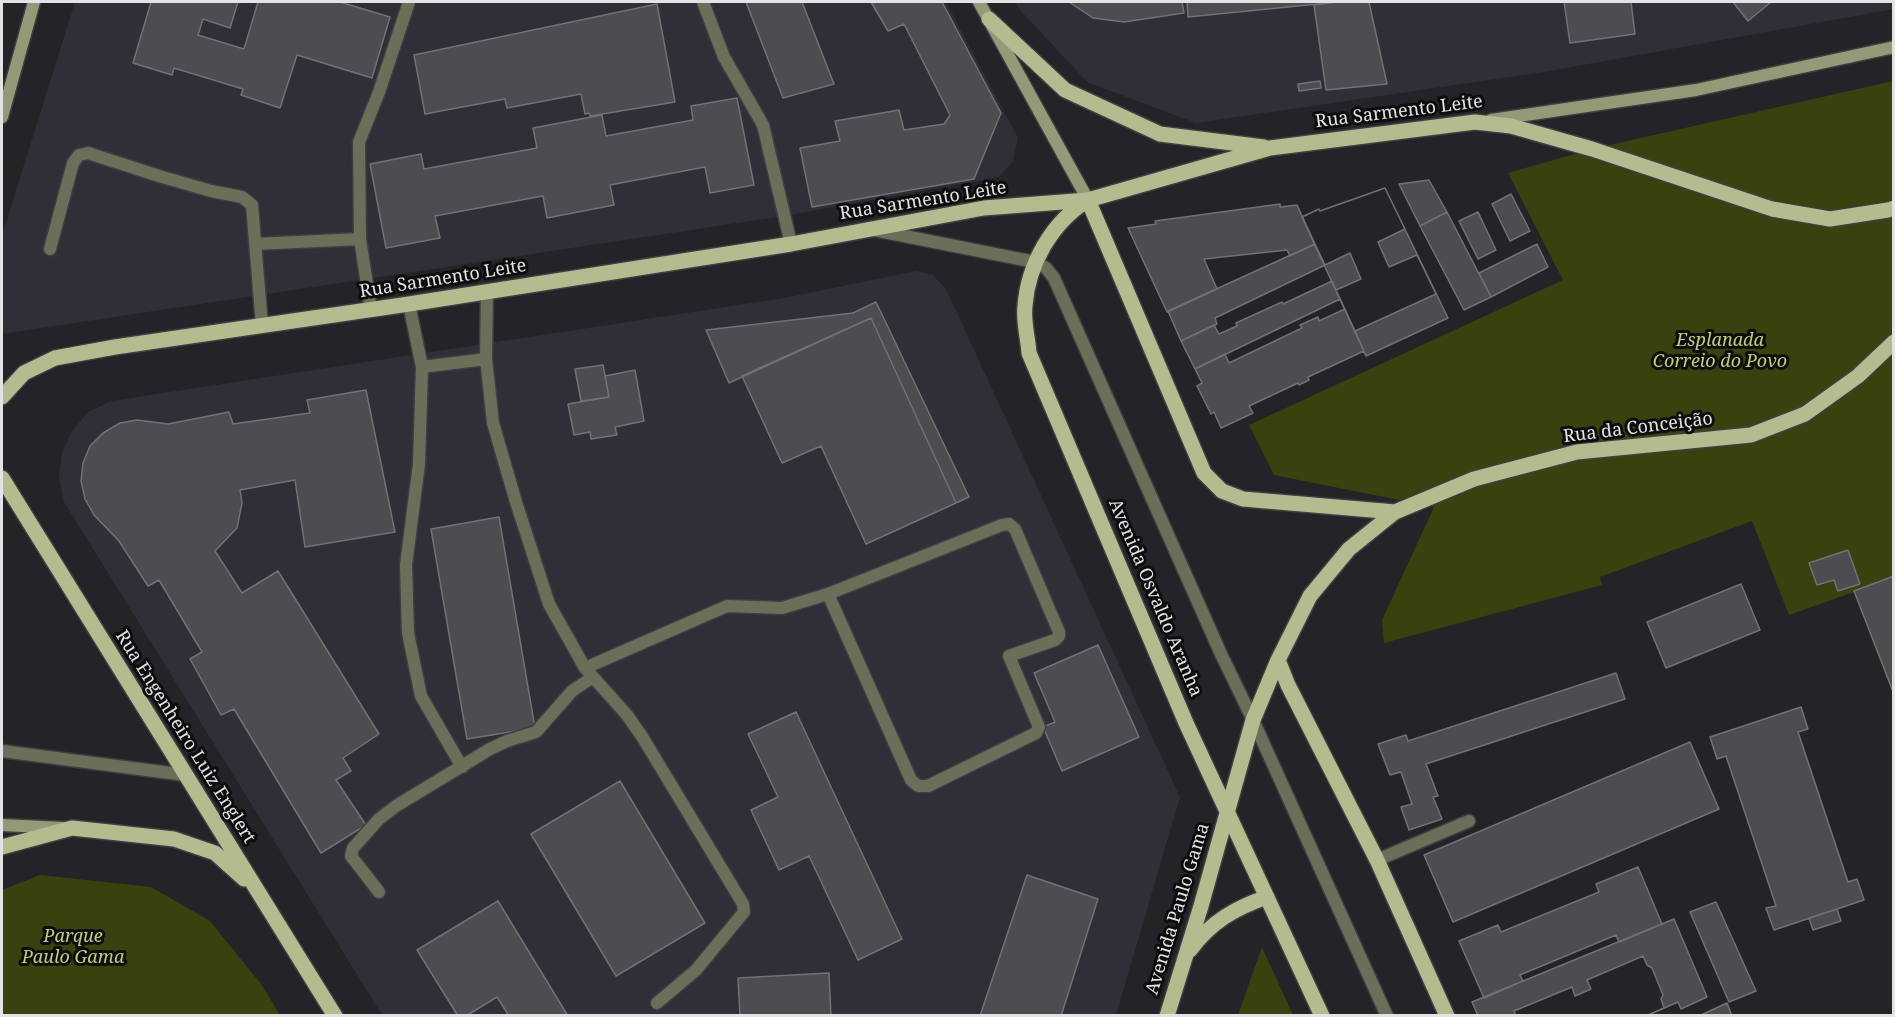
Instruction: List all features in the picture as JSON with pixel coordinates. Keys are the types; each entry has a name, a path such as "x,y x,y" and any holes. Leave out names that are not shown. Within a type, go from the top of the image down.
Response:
{"main road":[{"path":"2,117 34,2"},
{"path":"979,2 1088,200 1204,473 1222,491 1243,499 1395,512"},
{"path":"988,19 1065,90 1160,134 1270,148"},
{"name":"Rua Sarmento Leite","path":"2,397 24,374 56,358 791,244 984,208 1088,200 1270,148 1475,122 1696,90 1893,47"},
{"path":"1475,122 1511,126 1592,149 1772,209 1830,219 1893,208"},
{"name":"Avenida Osvaldo Aranha","path":"1088,200 1065,218 1049,237 1035,262 1024,307 1029,353 1186,723 1322,1016"},
{"name":"Rua da Conceição","path":"1227,813 1253,720 1278,660 1310,596 1349,549 1395,512 1474,479 1577,452 1751,435 1805,414 1858,376 1893,342"},
{"name":"Rua Engenheiro Luiz Englert","path":"2,478 335,1016"},
{"path":"1278,660 1288,685 1377,860 1447,1016"},
{"name":"Avenida Paulo Gama","path":"1167,1016 1227,813"},
{"path":"2,825 72,828 174,839 215,854 257,891"},
{"path":"2,847 72,828"},
{"path":"1185,957 1200,937 1222,917 1268,897"}],"lane":[{"path":"371,310 360,238 359,142 379,92 409,2"},
{"path":"703,2 724,57 763,125 791,244"},
{"path":"50,249 73,163 79,155 88,153 211,191 242,197 252,205 261,326"},
{"path":"869,230 1035,262 1046,268 1054,278 1221,654 1387,1016"},
{"path":"255,244 360,238"},
{"path":"488,291 486,359 493,423 549,604 589,672 627,715 643,738 743,904 744,912 696,970 657,1003"},
{"path":"410,304 422,367 419,464 406,565 408,633 421,696 462,767"},
{"path":"422,367 486,359"},
{"path":"379,892 351,856 353,848 379,819 396,806 490,749 536,732 589,672 727,606 782,608 828,594 992,528 1009,524 1014,529 1059,632 1055,640 1009,656 1039,727 1038,731 928,786 918,786 911,780 828,594"},
{"path":"2,751 185,775"},
{"path":"1377,860 1469,821"}],"shaded area":[{"path":"75,2 946,2 1018,138 1013,161 999,177 784,216 2,334 2,235"},
{"path":"1015,2 1893,2 1894,9 1544,72 1196,123 1087,82"},
{"path":"916,271 933,275 946,289 1180,797 1116,1015 382,1015 64,502 59,476 62,452 72,431 88,412 111,401 784,298"}],"green space":[{"name":"Esplanada Correio do Povo","path":"1893,81 1893,694 1854,592 1789,615 1752,521 1600,577 1602,585 1384,643 1382,620 1434,507 1274,475 1249,425 1563,280 1508,173 1592,149"},
{"name":"Parque Paulo Gama","path":"40,875 151,887 210,921 261,984 280,1015 2,1015 2,890"},
{"path":"1262,947 1293,1015 1238,1015"}],"building":[{"path":"151,2 238,2 230,28 203,19 198,35 244,49 258,2 340,2 390,17 372,78 297,55 280,108 241,95 243,89 174,68 172,75 133,63"},
{"path":"746,2 802,2 834,84 783,98"},
{"path":"871,2 942,2 1001,113 974,179 812,207 800,148 840,141 835,121 899,110 904,130 944,124 950,115 904,24 888,31"},
{"path":"1069,2 1182,2 1184,13 1124,22 1093,18"},
{"path":"1187,2 1338,2 1188,17"},
{"path":"1369,2 1387,84 1326,90 1314,5"},
{"path":"1564,2 1631,2 1635,34 1570,43"},
{"path":"1733,2 1771,2 1748,21"},
{"path":"657,4 675,102 590,116 589,113 585,114 581,94 507,108 505,99 425,114 414,55"},
{"path":"1320,81 1321,88 1299,91 1298,84"},
{"path":"737,98 754,185 710,193 705,167 610,185 614,205 547,218 543,196 435,216 440,238 386,248 370,164 421,154 424,169 537,148 533,128 602,115 606,136 693,120 691,106"},
{"path":"1429,180 1447,212 1420,226 1399,184"},
{"path":"1385,188 1405,229 1378,242 1389,267 1417,255 1436,294 1355,331 1336,290 1361,279 1350,253 1325,265 1302,217 1319,209 1320,211"},
{"path":"1385,188 1448,318 1366,356 1302,217 1319,209 1320,211"},
{"path":"1511,194 1530,231 1510,241 1492,204"},
{"path":"1280,204 1280,207 1297,205 1315,244 1290,256 1287,250 1204,259 1217,289 1167,312 1128,228 1156,224 1155,221"},
{"path":"1447,212 1491,297 1464,310 1420,226"},
{"path":"1478,212 1496,250 1478,259 1459,221"},
{"path":"1315,244 1325,265 1215,318 1217,324 1181,341 1168,311"},
{"path":"1537,244 1548,267 1491,297 1479,273"},
{"path":"1332,281 1340,299 1195,369 1181,341 1214,325 1219,334 1237,326 1236,323"},
{"path":"876,302 969,497 956,503 871,318 729,383 706,330 853,313"},
{"path":"1345,309 1364,351 1308,377 1309,380 1299,385 1298,383 1249,406 1253,413 1221,428 1214,412 1211,414 1197,386 1202,383 1195,369 1225,354 1229,363 1302,328 1300,325 1318,317 1319,321"},
{"path":"871,318 956,503 866,544 821,446 782,463 742,376"},
{"path":"603,365 609,397 581,401 575,369"},
{"path":"635,370 644,421 615,427 617,435 591,439 590,432 574,435 568,404 609,397 605,376"},
{"path":"366,390 395,532 305,547 295,480 240,490 242,503 237,528 215,551 242,593 278,571 379,734 343,758 351,771 336,780 366,825 321,853 234,709 221,715 190,659 202,652 159,580 148,586 119,541 94,515 85,499 81,481 83,463 90,446 103,433 120,423 137,420 168,424 229,412 233,424 310,413 307,400"},
{"path":"499,517 535,728 467,739 431,529"},
{"path":"1848,550 1860,584 1838,591 1834,580 1817,585 1809,563"},
{"path":"1894,576 1894,694 1854,591"},
{"path":"1741,584 1760,630 1666,668 1647,622"},
{"path":"1098,645 1139,737 1062,771 1043,727 1055,722 1034,673"},
{"path":"1616,673 1625,699 1426,764 1438,796 1433,797 1442,819 1409,830 1401,807 1412,804 1401,772 1390,775 1378,744 1406,735 1408,741"},
{"path":"1801,707 1808,729 1798,732 1848,882 1857,879 1864,900 1774,930 1766,908 1776,906 1726,756 1717,759 1710,737"},
{"path":"796,712 902,939 858,960 809,856 779,870 751,810 778,797 748,734"},
{"path":"1690,742 1719,809 1453,922 1424,855"},
{"path":"620,781 705,923 616,976 531,834"},
{"path":"1638,867 1662,924 1619,942 1616,935 1520,975 1523,981 1484,998 1459,941 1498,925 1501,932 1599,892 1596,884"},
{"path":"1027,875 1098,899 1061,1016 980,1016"},
{"path":"498,901 568,1016 509,1016 497,997 466,1016 458,1016 417,950"},
{"path":"1716,902 1756,991 1729,1002 1690,912"},
{"path":"1837,909 1841,921 1813,930 1809,918"},
{"path":"1674,919 1707,997 1681,1009 1678,1002 1646,1016 1478,1016 1472,1002"},
{"path":"1643,956 1647,965 1652,968 1663,995 1661,999 1664,1008 1646,1016 1516,1016 1514,1011 1572,987 1575,996 1591,989 1587,980"},
{"path":"829,973 831,1016 740,1016 738,978"},
{"path":"1727,1003 1732,1016 1699,1016"}]}
